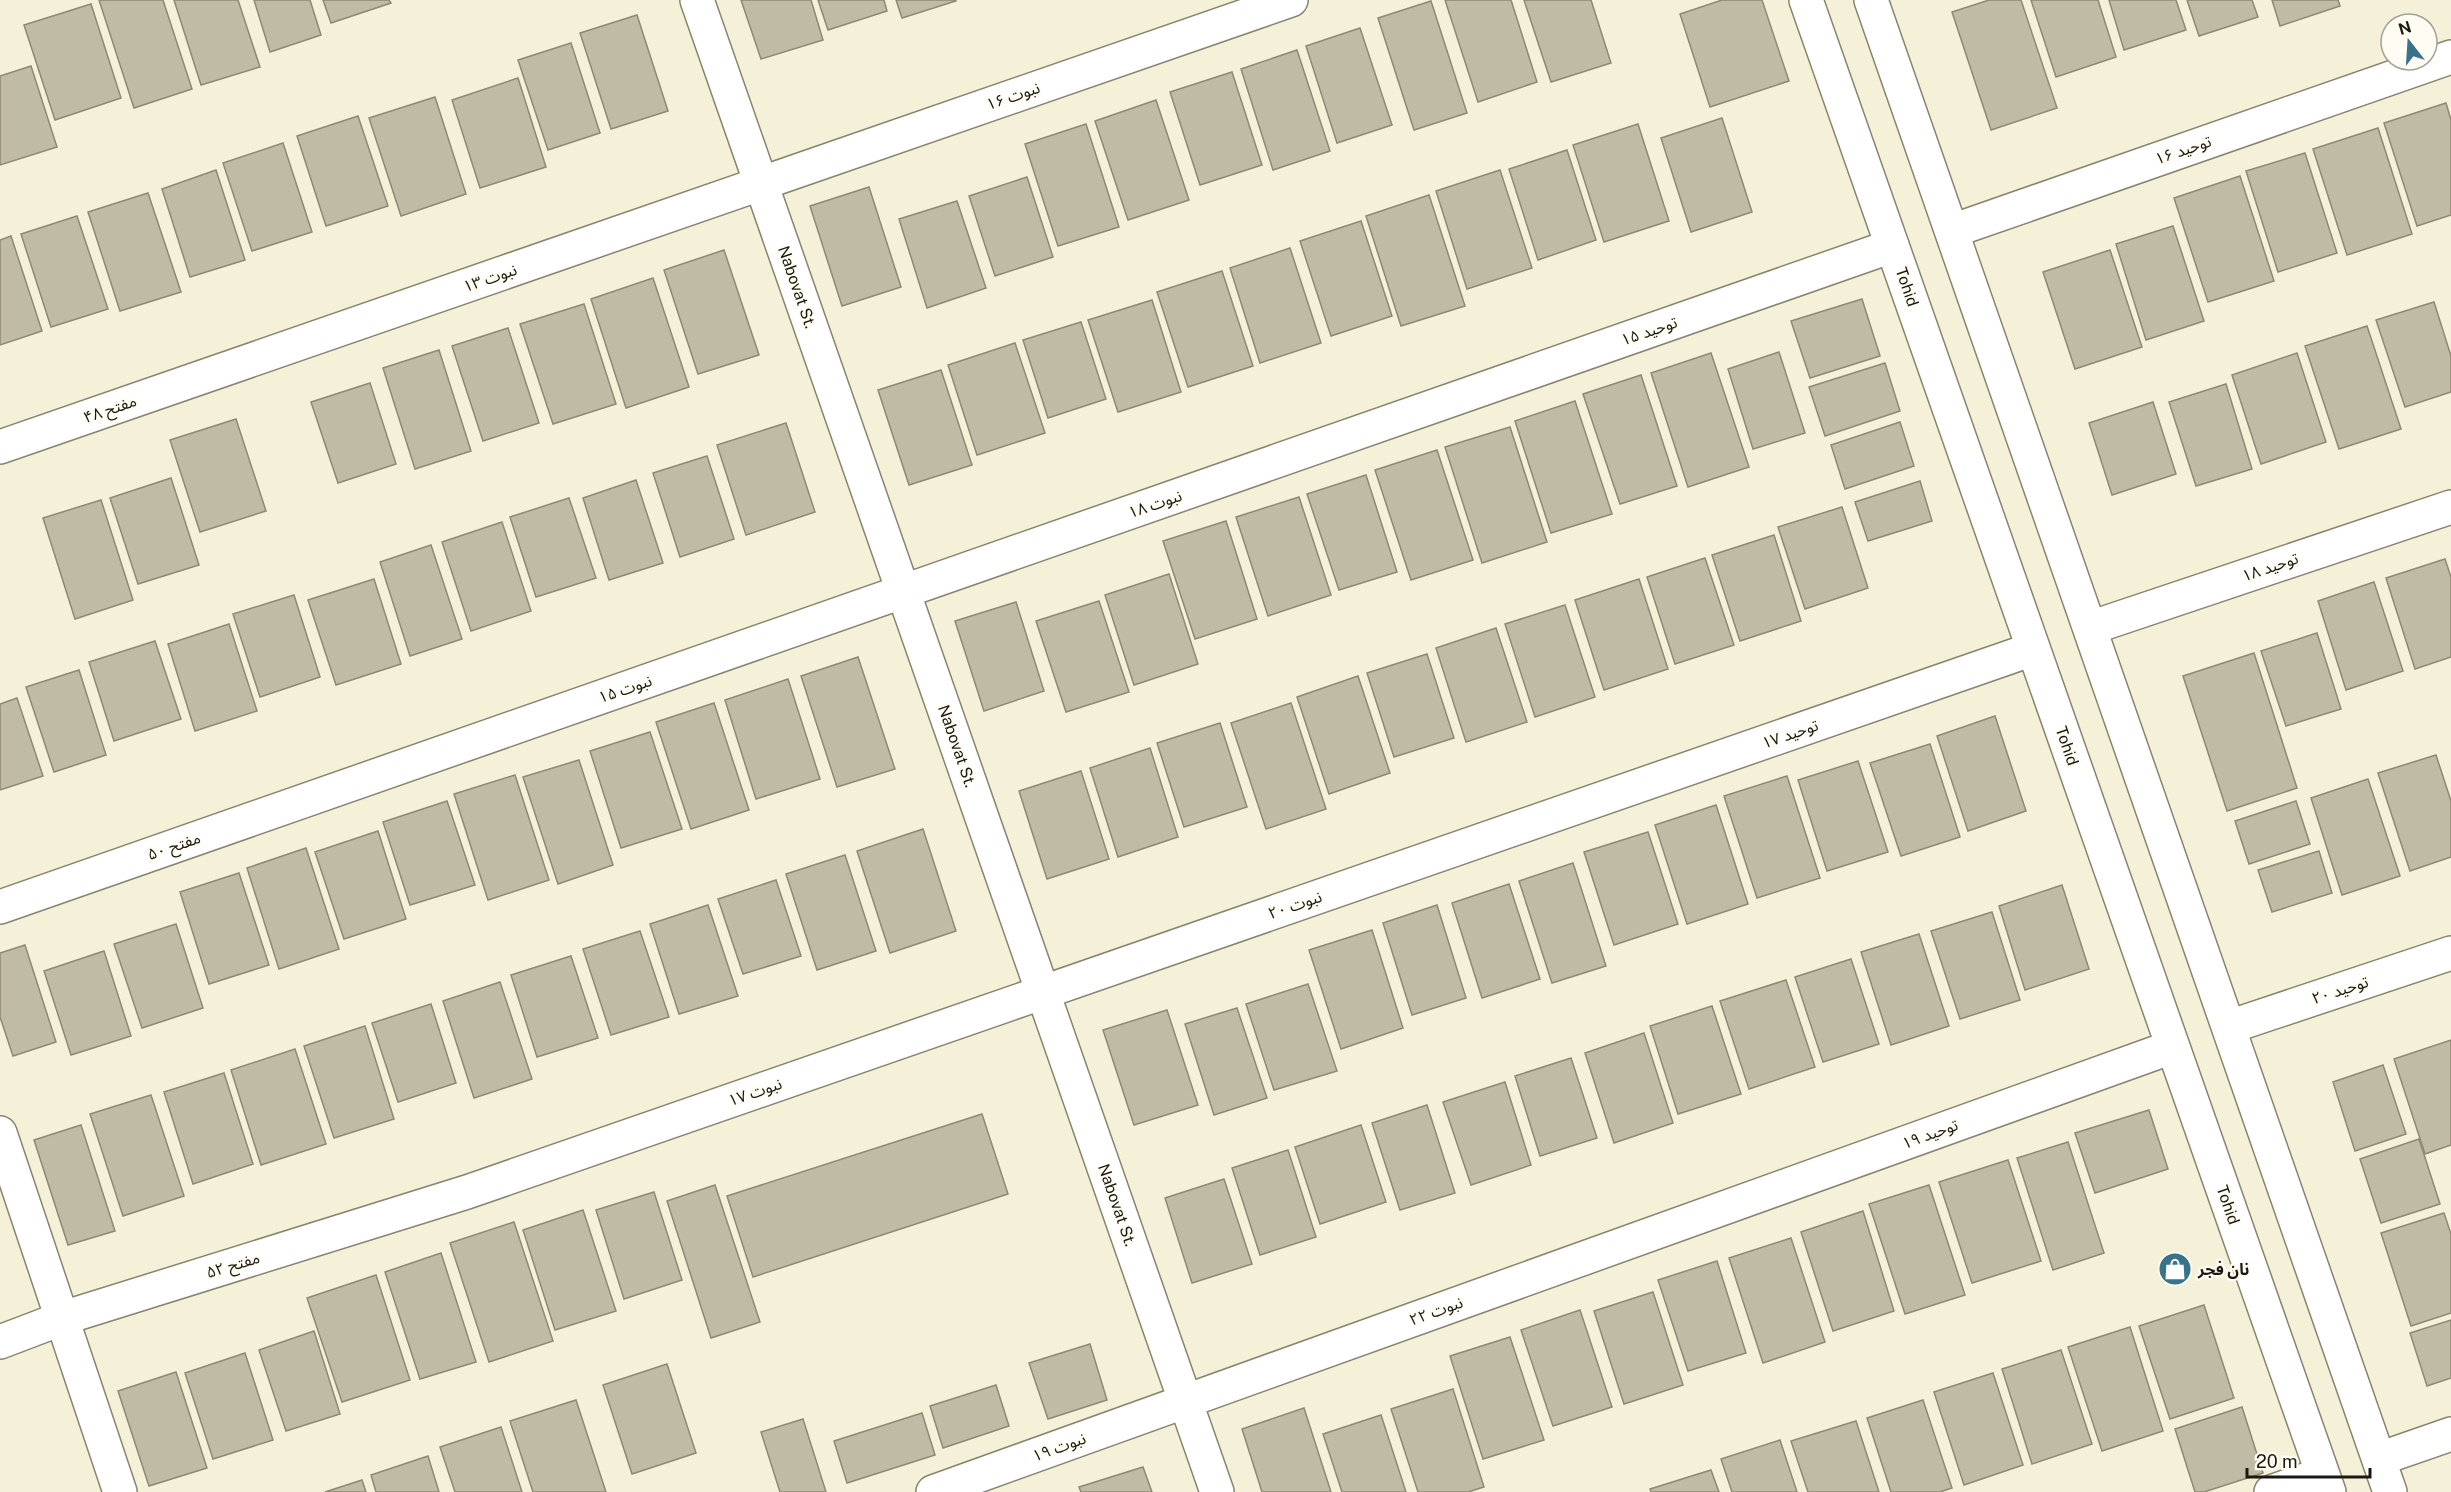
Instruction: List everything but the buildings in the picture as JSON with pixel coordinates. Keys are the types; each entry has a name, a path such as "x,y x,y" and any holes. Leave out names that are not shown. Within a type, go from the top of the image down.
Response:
{"street":[{"name":"Nabovat St.","path":"697,0 1217,1492"},
{"name":"Tohid","path":"1806,0 2325,1483"},
{"path":"1871,0 2390,1492"},
{"name":"نبوت ۱۶","path":"761,184 1278,5"},
{"name":"توحید ۱۶","path":"1952,231 2451,57"},
{"name":"نبوت ۱۳","path":"219,371 761,184"},
{"name":"توحید ۱۵","path":"1406,416 1892,246"},
{"name":"مفتح ۴۸","path":"0,447 219,371"},
{"name":"نبوت ۱۸","path":"903,592 1406,416"},
{"name":"توحید ۱۸","path":"2090,628 2451,507"},
{"name":"نبوت ۱۵","path":"347,786 903,592"},
{"name":"توحید ۱۷","path":"1546,818 2034,649"},
{"name":"مفتح ۵۰","path":"0,907 347,786"},
{"name":"نبوت ۲۰","path":"1043,992 1546,818"},
{"name":"توحید ۲۰","path":"2229,1027 2451,953"},
{"name":"نبوت ۱۷","path":"467,1192 1043,992"},
{"name":"توحید ۱۹","path":"1687,1221 2172,1047"},
{"path":"0,1133 120,1492"},
{"name":"مفتح ۵۲","path":"0,1342 63,1318 467,1192"},
{"name":"نبوت ۲۲","path":"1185,1402 1687,1221"},
{"name":"نبوت ۱۹","path":"933,1492 1185,1402"},
{"path":"2379,1459 2451,1434"},
{"path":"2271,1492 2325,1483"}],"place":[{"name":"نان فجر","path":"2175,1269"}]}
